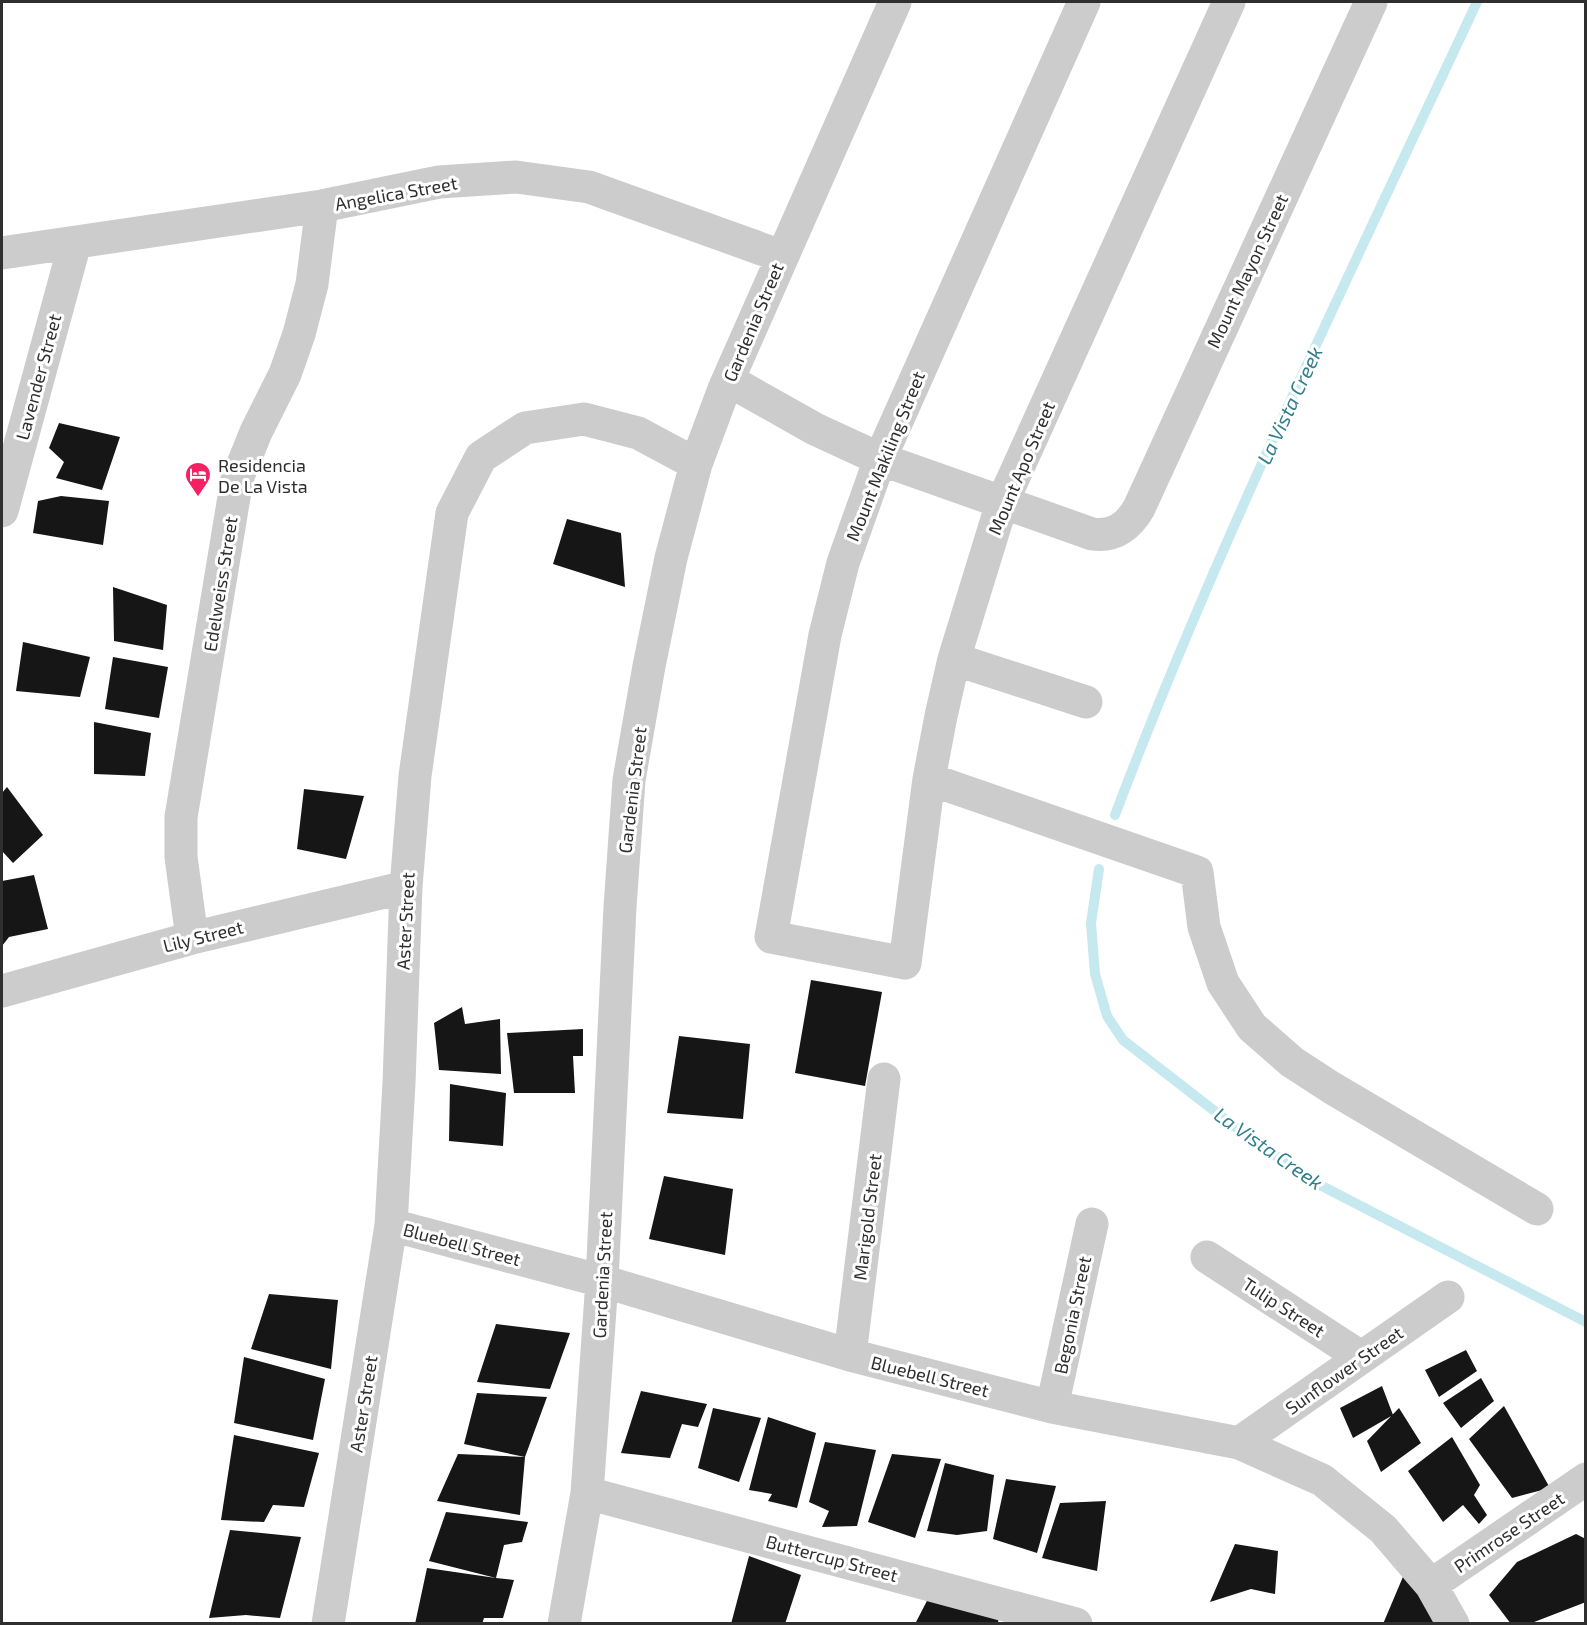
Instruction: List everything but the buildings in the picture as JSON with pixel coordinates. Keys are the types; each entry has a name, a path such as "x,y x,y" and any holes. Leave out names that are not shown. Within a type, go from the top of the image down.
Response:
{"street":[{"name":"Gardenia Street","path":"564,1623 587,1493 602,1281 620,907 629,780 671,558 696,464 728,380 895,2"},
{"name":"Mount Makiling Street","path":"905,963 771,937 825,635 843,563 880,459 1083,2"},
{"name":"Mount Apo Street","path":"905,963 929,779 954,659 1002,503 1229,2"},
{"name":"Mount Mayon Street","path":"1002,503 1102,536 1124,527 1139,508 1371,2"},
{"name":"Angelica Street","path":"2,253 322,206 440,182 516,177 589,187 781,256"},
{"name":"Edelweiss Street","path":"192,938 182,857 181,817 237,479 256,432 285,374 299,334 312,284 322,206"},
{"name":"Lavender Street","path":"2,511 75,243"},
{"path":"728,380 814,429 880,459 1002,503"},
{"name":"Aster Street","path":"328,1623 391,1225 406,887 415,776 452,513 481,458 525,428 584,419 638,433 696,464"},
{"path":"954,659 1086,702"},
{"path":"929,779 1197,872 1204,927 1223,983 1252,1027 1292,1062 1332,1088 1537,1209"},
{"name":"Lily Street","path":"2,991 192,938 406,887"},
{"name":"Marigold Street","path":"850,1355 884,1079"},
{"name":"Begonia Street","path":"1052,1407 1092,1224"},
{"name":"Bluebell Street","path":"391,1225 602,1281 850,1355 1052,1407 1239,1443 1322,1480 1383,1529 1431,1585 1453,1623"},
{"name":"Tulip Street","path":"1207,1257 1361,1357"},
{"name":"Sunflower Street","path":"1239,1443 1448,1297"},
{"name":"Primrose Street","path":"1431,1585 1584,1486"},
{"name":"Buttercup Street","path":"587,1493 1076,1623"}],"waterway":[{"name":"La Vista Creek","path":"1115,815 1198,608 1243,506 1477,2"},
{"name":"La Vista Creek","path":"1099,869 1091,923 1095,974 1107,1016 1123,1040 1252,1140 1316,1183 1586,1322"}],"place":[{"name":"Residencia De La Vista","path":"198,498"}]}
